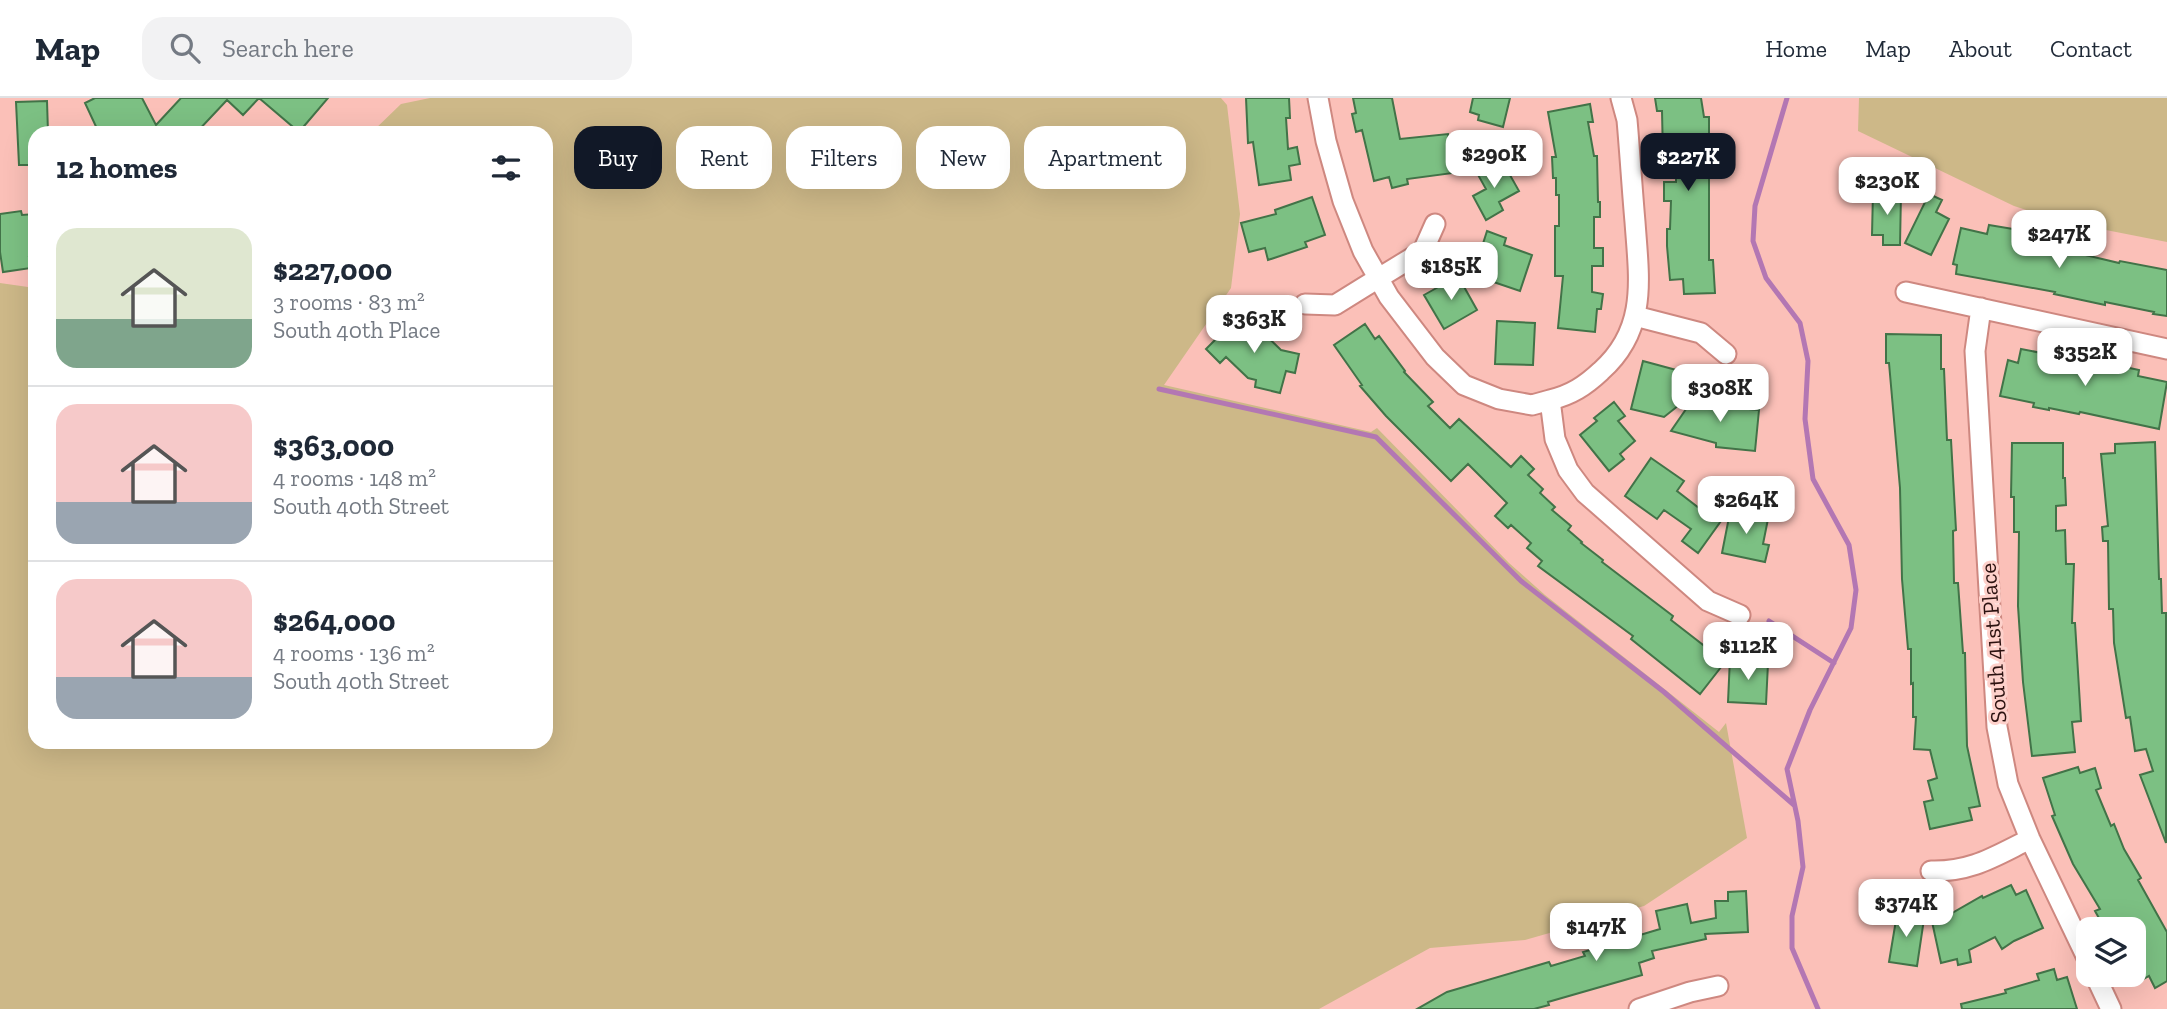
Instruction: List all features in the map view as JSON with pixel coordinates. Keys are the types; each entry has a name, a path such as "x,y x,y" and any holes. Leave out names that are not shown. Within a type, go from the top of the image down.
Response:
{"street":[{"path":"1318,98 1326,141 1343,201 1363,251 1388,296 1436,357 1464,385 1499,399 1532,405 1567,396 1584,386 1607,366 1627,341 1635,316 1639,284 1627,120 1621,98"},
{"path":"1305,304 1335,304 1423,251 1435,225"},
{"path":"1906,292 2167,349"},
{"name":"South 41st Place","path":"1981,308 1975,351 1997,727 2008,784 2030,839 2076,935"},
{"path":"1635,316 1701,333 1726,354"},
{"path":"1550,400 1555,439 1568,471 1585,494 1708,601 1740,615"},
{"path":"1931,871 1953,872 1975,866 2030,839"},
{"path":"1639,1009 1718,986"},
{"path":"2101,987 2111,1009"}],"shaded area":[{"path":"430,98 1221,98 1227,105 1240,214 1231,288 1164,385 1371,432 1377,428 1509,563 1545,595 1719,732 1726,723 1747,838 1644,906 1525,940 1430,948 1319,1009 0,1009 0,283 28,287 28,749 553,749 553,126 378,126 401,104"},
{"path":"1859,98 2167,98 2167,242 2060,221 2014,206 1858,131"}],"building":[{"path":"95,98 142,98 156,125 181,98 259,98 243,115 227,100 203,126 96,126 85,103"},
{"path":"259,98 328,98 304,126 292,126"},
{"path":"1246,98 1289,98 1290,118 1286,118 1288,149 1297,147 1300,164 1289,166 1291,180 1259,185 1253,142 1248,143"},
{"path":"1353,98 1392,98 1400,139 1448,134 1453,173 1407,179 1408,184 1392,188 1389,177 1374,181 1362,130 1356,132 1352,114 1356,113"},
{"path":"1473,98 1510,98 1503,127 1478,120 1479,115 1470,112"},
{"path":"1655,98 1701,98 1704,117 1709,117 1709,260 1713,260 1715,293 1684,294 1683,279 1670,280 1667,229 1670,229 1671,201 1664,201 1664,182 1676,182 1676,156 1663,157 1662,111 1657,111"},
{"path":"47,101 48,126 28,126 28,165 19,165 16,102"},
{"path":"1590,104 1593,122 1588,122 1594,156 1597,156 1600,202 1600,217 1594,217 1594,248 1603,248 1603,266 1592,266 1592,292 1603,294 1601,309 1597,309 1595,332 1558,328 1563,276 1555,276 1555,226 1559,226 1559,195 1556,195 1556,178 1553,178 1552,157 1556,157 1548,112"},
{"path":"1495,163 1499,171 1506,168 1519,191 1499,202 1503,210 1486,220 1473,196 1486,189 1477,173"},
{"path":"1873,192 1901,193 1900,245 1883,245 1883,235 1872,235"},
{"path":"1929,194 1942,200 1936,212 1949,219 1931,255 1905,243"},
{"path":"1312,197 1325,235 1305,242 1307,247 1268,260 1265,248 1249,252 1241,223 1276,214 1275,210"},
{"path":"21,211 22,215 28,215 28,268 3,272 0,214"},
{"path":"1989,225 2037,233 2035,243 2119,263 2120,261 2167,270 2167,316 1956,274 1957,265 1953,264 1961,228 1987,234"},
{"path":"1487,231 1506,238 1504,245 1532,255 1520,291 1473,275"},
{"path":"1458,276 1477,310 1444,329 1424,295"},
{"path":"1240,315 1281,350 1299,354 1295,373 1286,371 1280,393 1255,387 1256,380 1248,378 1226,357 1220,363 1206,349"},
{"path":"1497,321 1535,323 1533,365 1495,364"},
{"path":"1365,324 1375,339 1379,336 1404,372 1433,402 1428,406 1450,428 1459,419 1511,467 1521,456 1534,469 1528,475 1543,489 1540,493 1555,507 1552,510 1571,526 1568,530 1603,560 1602,562 1673,616 1671,620 1725,662 1700,694 1631,639 1633,636 1538,566 1542,561 1527,548 1531,543 1511,525 1508,528 1495,516 1507,503 1468,464 1451,481 1386,416 1360,386 1362,385 1334,345"},
{"path":"1886,334 1941,335 1947,440 1951,440 1956,530 1953,531 1954,583 1958,583 1965,653 1967,746 1980,806 1969,808 1972,820 1930,829 1924,802 1933,800 1928,781 1937,778 1930,750 1914,749 1916,717 1913,717 1911,649 1908,649 1902,579 1900,488 1889,363 1886,363"},
{"path":"2021,349 2139,370 2138,376 2167,382 2159,429 2080,412 2033,407 2034,403 2000,396 2008,360 2018,363"},
{"path":"1643,361 1680,371 1675,389 1693,394 1664,417 1631,409"},
{"path":"1693,399 1740,404 1739,408 1759,410 1755,451 1716,447 1716,443 1671,431"},
{"path":"1614,402 1625,416 1618,421 1635,441 1620,454 1624,459 1609,471 1580,435 1597,421 1594,418"},
{"path":"2155,442 2159,579 2162,613 2166,613 2166,843 2140,775 2153,771 2146,749 2135,751 2130,717 2126,718 2114,643 2113,609 2109,609 2108,541 2103,541 2102,527 2108,526 2101,454 2115,453 2115,444"},
{"path":"2012,443 2063,443 2066,505 2056,506 2056,531 2065,530 2066,564 2074,564 2072,623 2075,623 2081,721 2072,722 2075,752 2032,756 2018,606 2019,532 2014,532 2014,497 2011,497"},
{"path":"1651,458 1684,481 1677,491 1699,508 1705,500 1726,514 1698,553 1682,541 1691,529 1664,510 1657,519 1625,496"},
{"path":"1731,507 1768,519 1763,544 1769,545 1765,562 1722,553"},
{"path":"1730,658 1768,663 1766,704 1728,702"},
{"path":"2078,767 2080,773 2095,768 2101,788 2096,790 2111,826 2114,824 2124,849 2141,878 2138,880 2167,932 2167,981 2155,988 2149,976 2146,978 2146,917 2098,917 2095,911 2100,909 2073,864 2052,816 2055,815 2043,778"},
{"path":"2011,885 2016,895 2026,890 2043,928 2002,949 1995,937 1969,950 1971,962 1958,965 1957,959 1941,963 1931,917 1952,913 1982,896 1983,898"},
{"path":"1746,891 1748,932 1705,934 1706,939 1652,951 1654,958 1639,963 1642,975 1548,1002 1549,1005 1534,1009 1417,1009 1447,992 1549,962 1551,966 1585,956 1583,952 1660,929 1656,911 1687,904 1691,923 1716,918 1715,901 1728,901 1728,892"},
{"path":"1898,908 1911,911 1909,922 1924,919 1917,966 1889,962"},
{"path":"2054,969 2057,980 2067,977 2077,1009 1962,1009 1961,1004 2006,993 2005,990 2039,980 2037,974"}],"waterway":[{"path":"1787,98 1755,206 1753,241 1766,278 1800,323 1808,361 1805,419 1813,479 1849,545 1856,590 1851,628 1810,710 1787,769 1798,821 1803,867 1792,916 1792,948 1818,1009"},
{"path":"1159,389 1376,437 1521,581 1664,692 1794,805"},
{"path":"1769,621 1834,663"}]}
